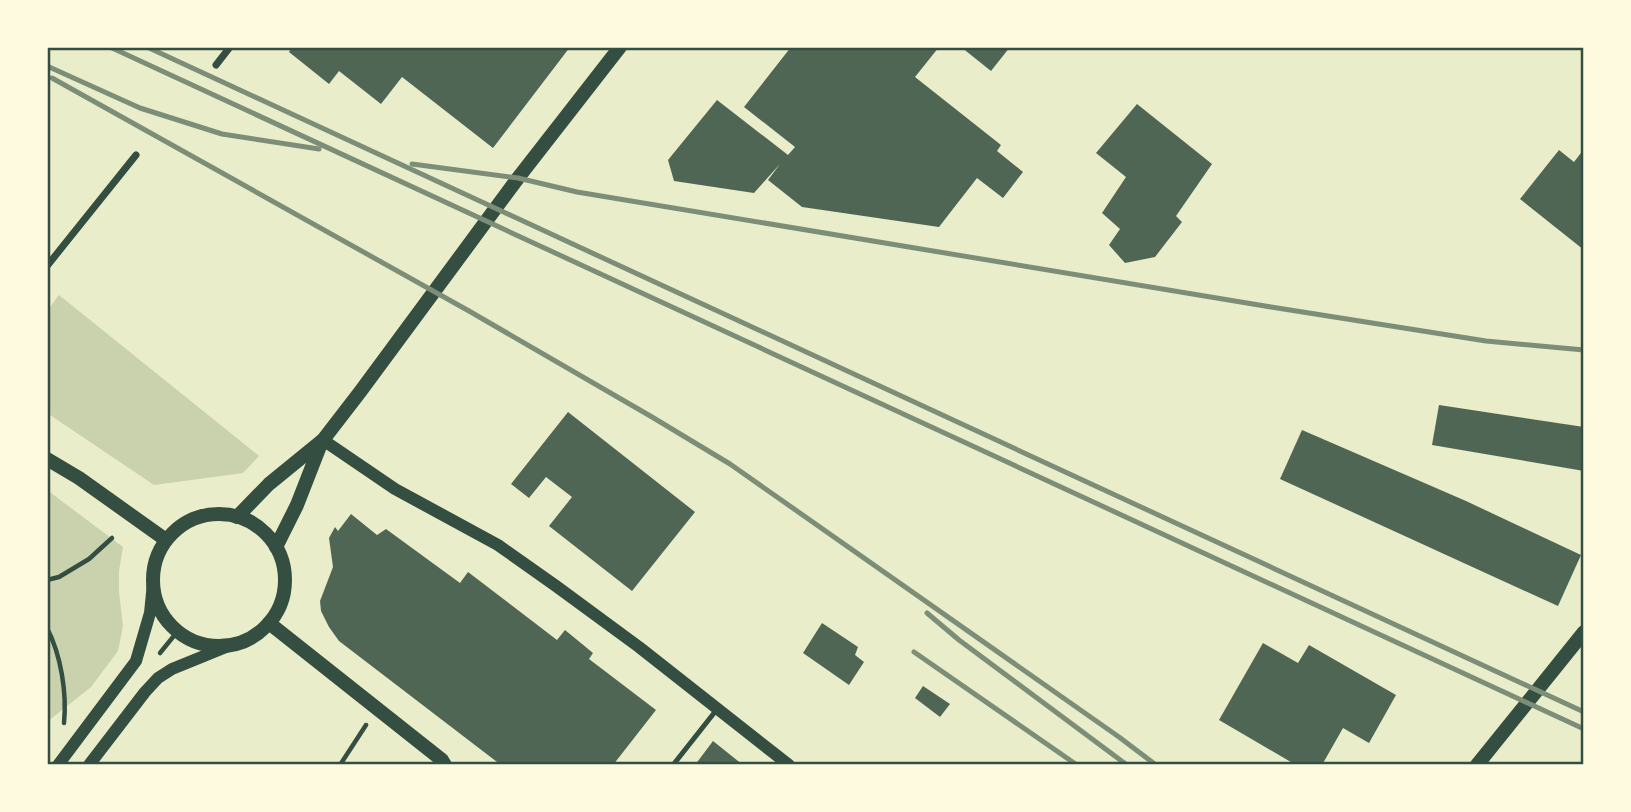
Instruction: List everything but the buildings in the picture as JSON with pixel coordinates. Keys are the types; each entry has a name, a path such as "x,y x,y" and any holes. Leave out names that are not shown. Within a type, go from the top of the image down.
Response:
{"main road":[{"path":"237,517 269,484 323,440 518,178 620,47"},
{"path":"276,547 297,505 323,440"},
{"path":"47,459 79,478 166,540"},
{"path":"217,514 237,517 252,523 266,534 276,547 284,570 284,594 269,623 252,637 231,645 212,646 194,641 178,631 165,618 156,601 153,583 156,560 166,540 180,527 198,517 217,514"},
{"path":"269,623 445,765"},
{"path":"1477,765 1584,632"}],"street":[{"path":"216,65 230,47"},
{"path":"47,267 136,155"},
{"path":"323,440 395,489 508,552 629,639 789,765"},
{"path":"58,765 136,661 150,613 153,583"},
{"path":"89,765 158,678 172,669 231,645"}],"lane":[{"path":"673,765 718,708"}],"path":[{"path":"47,580 59,577 89,559 112,538"},
{"path":"47,628 53,638 62,674 66,706 64,723"},
{"path":"340,765 366,725"}],"green space":[{"path":"59,295 259,456 243,473 154,485 47,413 47,311"},
{"path":"47,490 123,547 119,592 123,626 118,651 91,687 47,722"}],"railway":[{"path":"110,47 1584,729"},
{"path":"147,47 1584,712"},
{"path":"47,66 140,108 222,134 319,149"},
{"path":"52,78 469,311 730,464 1156,765"},
{"path":"412,164 518,178 577,192 1271,307 1486,341 1584,350"},
{"path":"927,613 959,640 1127,765"},
{"path":"914,652 1077,765"}]}
